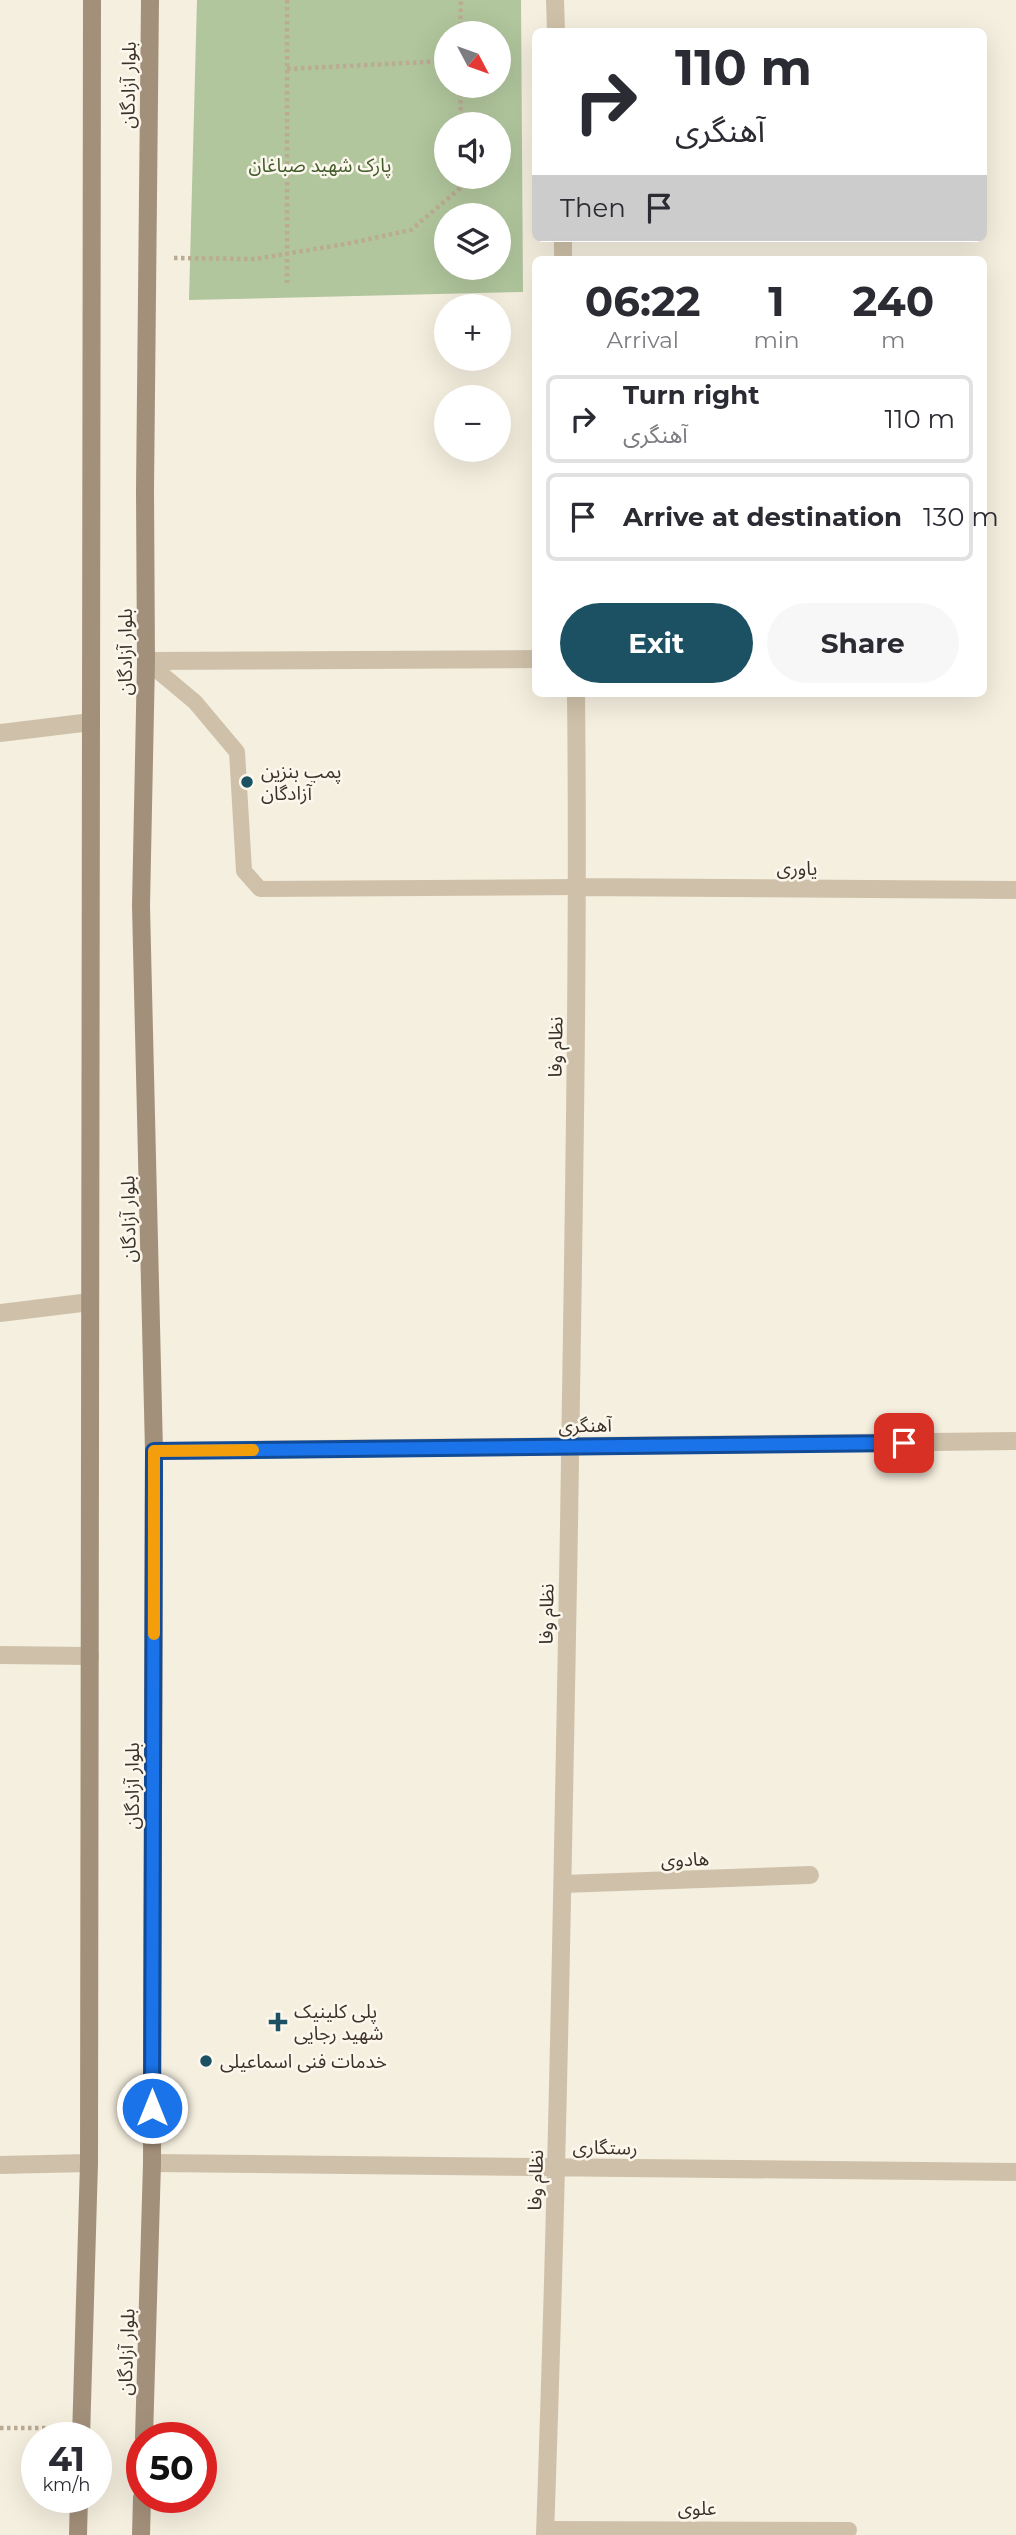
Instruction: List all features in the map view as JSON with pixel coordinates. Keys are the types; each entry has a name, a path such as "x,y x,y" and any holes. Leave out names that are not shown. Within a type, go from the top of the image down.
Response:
{"main road":[{"name":"بلوار آزادگان","path":"81,2422 89,2163 92,0"},
{"name":"بلوار آزادگان","path":"144,2422 152,2163 154,1451 141,906 146,661 150,0"},
{"path":"78,2535 79,2513"},
{"path":"141,2535 142,2513"}],"street":[{"path":"555,0 556,28"},
{"path":"146,661 532,659"},
{"name":"نظام وفا","path":"545,2532 563,1884 578,887 576,697"},
{"path":"0,733 90,722"},
{"name":"یاوری","path":"578,887 1016,890"},
{"path":"0,1312 90,1301"},
{"name":"آهنگری","path":"154,1451 1016,1441"},
{"path":"0,1655 90,1656"},
{"name":"هادوی","path":"563,1884 810,1875"},
{"path":"0,2165 89,2163"},
{"name":"رستگاری","path":"152,2163 1016,2172"}],"lane":[{"path":"146,661 195,702 237,752 244,871 260,889 578,887"},
{"name":"علوی","path":"545,2532 849,2530"}],"path":[{"path":"287,0 287,283"},
{"path":"460,21 461,0"},
{"path":"287,69 434,62"},
{"path":"148,258 255,259 411,230 459,189"},
{"path":"0,2428 21,2429"}],"green space":[{"name":"پارک شهید صباغان","path":"197,0 521,0 523,292 189,300"}],"slow traffic":[{"path":"154,1634 154,1451 253,1450"}],"place":[{"name":"پمپ بنزین آزادگان","path":"247,782"},
{"name":"پلی کلینیک شهید رجایی","path":"278,2022"},
{"name":"خدمات فنی اسماعیلی","path":"206,2061"}],"route":[{"path":"152,2108 154,1451 904,1443"}]}
